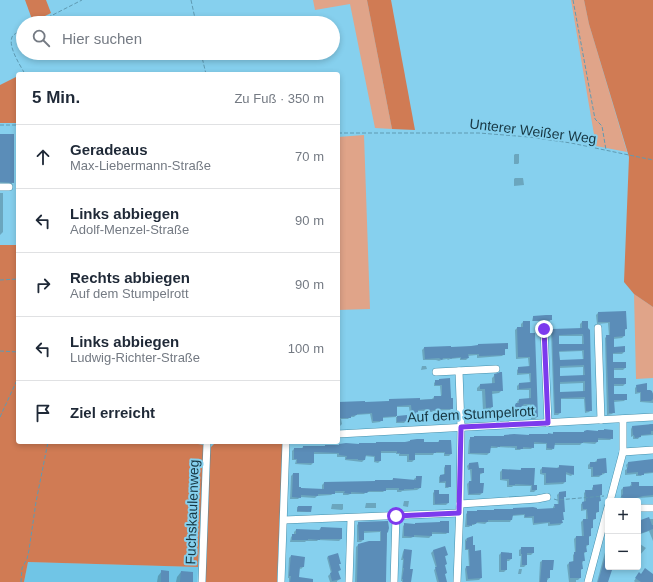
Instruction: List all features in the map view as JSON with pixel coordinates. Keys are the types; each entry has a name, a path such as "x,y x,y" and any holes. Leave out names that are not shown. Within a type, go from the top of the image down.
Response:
{"street":[{"path":"0,187 9,187"},
{"path":"598,328 601,420"},
{"path":"544,329 548,423"},
{"path":"436,372 496,369"},
{"path":"457,582 461,427 459,371"},
{"name":"Auf dem Stumpelrott","path":"340,434 653,417"},
{"path":"610,498 623,452 623,419"},
{"name":"Fuchskaulenweg","path":"202,582 207,444"},
{"path":"281,582 286,444"},
{"path":"623,452 653,450"},
{"path":"460,504 547,497"},
{"path":"641,508 653,508"},
{"path":"284,520 459,513"},
{"path":"394,582 396,516"},
{"path":"349,582 351,518"},
{"path":"588,582 605,520"}],"path":[{"path":"51,16 82,0"},
{"path":"191,0 194,16"},
{"path":"573,0 595,119 602,126 606,150"},
{"path":"16,34 12,37 14,55 16,58"},
{"path":"17,60 24,72"},
{"path":"203,60 206,72"},
{"path":"0,125 16,125"},
{"name":"Unterer Weißer Weg","path":"340,133 479,133 529,137 571,143 653,160"},
{"path":"0,280 16,279"},
{"path":"0,351 16,352"},
{"path":"0,417 16,382"},
{"path":"21,582 21,570 27,559 29,550 35,507 48,444"},
{"path":"547,497 557,500 605,498"}],"shaded area":[{"path":"25,0 46,0 51,13 45,16 31,16"},
{"path":"313,0 367,0 392,129 375,128 350,4 315,10"},
{"path":"367,0 391,0 415,130 392,129"},
{"path":"571,0 584,0 589,24 627,152 596,146"},
{"path":"584,0 653,0 653,307 634,294 624,282 629,157 589,24"},
{"path":"16,77 16,123 0,123 0,85"},
{"path":"364,135 370,309 340,310 340,137"},
{"path":"0,245 16,245 16,444 204,445 198,567 28,562 24,582 0,582"},
{"path":"634,294 653,307 653,378 636,379"},
{"path":"214,444 283,444 277,582 205,582 210,448"},
{"path":"28,562 198,567 197,582 24,582"}],"building":[{"path":"0,134 14,134 14,183 0,182"},
{"path":"626,311 627,329 625,329 625,336 614,337 614,347 625,346 625,352 613,353 613,362 626,362 626,368 614,368 614,378 626,378 626,384 614,384 614,394 627,394 627,400 614,400 615,413 609,413 606,335 610,335 610,322 598,322 598,312"},
{"path":"552,315 552,320 533,321 533,316"},
{"path":"523,321 530,321 530,333 535,333 538,417 532,417 532,404 524,404 519,409 515,407 516,403 519,403 519,399 531,398 531,388 519,389 519,383 531,382 531,373 518,373 518,367 530,366 530,357 518,357 517,327 523,327"},
{"path":"582,321 588,321 588,328 590,330 592,411 586,411 585,397 561,398 561,413 555,413 552,329 582,328","holes":["583,334 584,344 559,344 559,335","584,350 584,359 560,360 559,351","584,365 585,375 560,376 560,366","585,381 585,391 560,392 560,382"]},
{"path":"508,343 508,349 505,349 505,355 479,356 479,354 468,354 469,358 461,359 461,357 451,359 443,358 442,360 439,358 425,359 424,347 451,347"},
{"path":"502,372 503,391 492,391 493,407 486,408 485,389 480,389 480,384 495,383 494,374"},
{"path":"450,378 453,409 435,409 428,411 428,409 418,410 418,413 412,414 411,405 397,406 397,416 383,417 383,421 373,421 372,413 357,414 351,416 351,418 340,418 340,402 389,401 389,399 420,398 420,400 434,399 434,396 442,395 442,385 435,385 435,380"},
{"path":"647,383 647,390 652,391 653,399 651,401 641,401 641,392 637,392 636,385"},
{"path":"407,415 407,421 397,422 397,416"},
{"path":"653,424 653,431 651,431 651,434 641,435 641,437 635,438 633,435 632,426"},
{"path":"604,429 613,430 613,439 598,438 598,442 555,443 554,449 547,448 547,443 534,442 534,448 523,447 523,449 517,449 517,446 491,446 490,453 470,453 470,437 474,436 553,434 553,432 584,432 587,430 598,431"},
{"path":"424,439 424,442 439,442 439,440 451,440 452,454 445,454 445,452 415,453 415,460 409,460 409,454 400,454 397,453 397,451 381,451 381,461 375,461 375,456 366,455 365,460 358,460 346,459 347,456 339,455 339,453 314,452 314,463 297,463 297,459 294,459 294,448 303,448 303,446 325,446 346,443 359,444 376,442 405,442"},
{"path":"606,458 607,473 593,476 593,467 590,467 590,462 597,462 597,459"},
{"path":"653,459 653,472 644,473 644,475 638,475 638,472 627,473 628,462"},
{"path":"478,462 479,468 484,468 484,473 480,473 480,483 484,483 483,493 469,494 469,481 472,481 472,469 469,469 469,463"},
{"path":"445,465 451,465 451,487 446,487 446,481 440,482 440,475 445,474"},
{"path":"559,465 574,466 574,475 566,472 566,482 546,483 546,473 542,473 542,467 559,468"},
{"path":"521,468 535,468 534,485 537,485 537,490 532,490 532,485 509,485 509,479 502,479 502,469 521,470"},
{"path":"293,473 299,473 299,487 324,489 324,482 393,480 393,478 416,480 416,476 422,476 421,488 399,490 399,488 386,488 386,491 369,491 367,493 351,492 351,494 344,493 345,491 335,491 335,494 318,494 318,496 301,495 301,498 292,497"},
{"path":"631,482 639,482 639,486 653,486 653,495 636,498 621,497 623,494 623,487 632,486"},
{"path":"602,484 599,512 596,512 596,519 593,519 593,528 591,528 591,536 589,536 589,545 586,545 587,552 584,552 585,561 582,561 583,569 581,569 581,578 570,578 569,562 574,561 574,552 576,552 576,536 584,536 583,519 588,519 587,509 583,509 582,502 586,501 585,490 593,490 593,485"},
{"path":"434,490 439,490 439,494 449,494 449,503 435,504"},
{"path":"566,491 566,497 564,497 565,512 563,512 563,523 534,523 534,516 525,517 525,514 513,515 512,520 488,520 488,522 477,522 476,524 472,524 472,526 467,525 467,511 533,507 537,509 555,508 554,504 559,504 559,492"},
{"path":"298,506 312,506 311,512 297,511"},
{"path":"649,517 653,525 653,529 641,533 641,520"},
{"path":"388,521 389,528 387,533 386,582 357,582 358,544 369,541 381,541 381,531 364,531 364,540 359,540 358,522"},
{"path":"449,521 449,533 432,532 432,536 404,536 404,523 415,524"},
{"path":"321,527 342,528 342,539 292,540 292,534 296,534 296,529 320,530"},
{"path":"473,536 475,551 481,550 482,578 468,579 466,566 470,566 469,549 466,549 466,541 467,538"},
{"path":"445,546 448,555 445,556 447,573 445,574 447,582 439,582 433,550"},
{"path":"521,547 534,547 534,553 527,553 527,565 522,565"},
{"path":"404,549 412,550 410,569 413,569 411,582 403,582 402,579 404,568"},
{"path":"501,552 512,553 512,559 507,559 507,570 501,570"},
{"path":"338,553 341,570 338,571 341,579 332,581 330,573 332,572 328,556"},
{"path":"291,555 305,557 304,567 300,567 299,577 313,579 313,582 290,582 291,576 289,576"},
{"path":"605,558 605,570 612,570 608,582 598,582"},
{"path":"542,560 554,560 553,570 550,570 550,578 547,578 547,582 540,582"},
{"path":"645,568 653,574 653,582 641,582 635,578 639,572 641,574"},
{"path":"161,570 169,571 169,582 161,582"},
{"path":"181,571 193,572 193,582 180,582"}],"route":[{"path":"396,516 459,513 461,427 548,423 544,329"}]}
